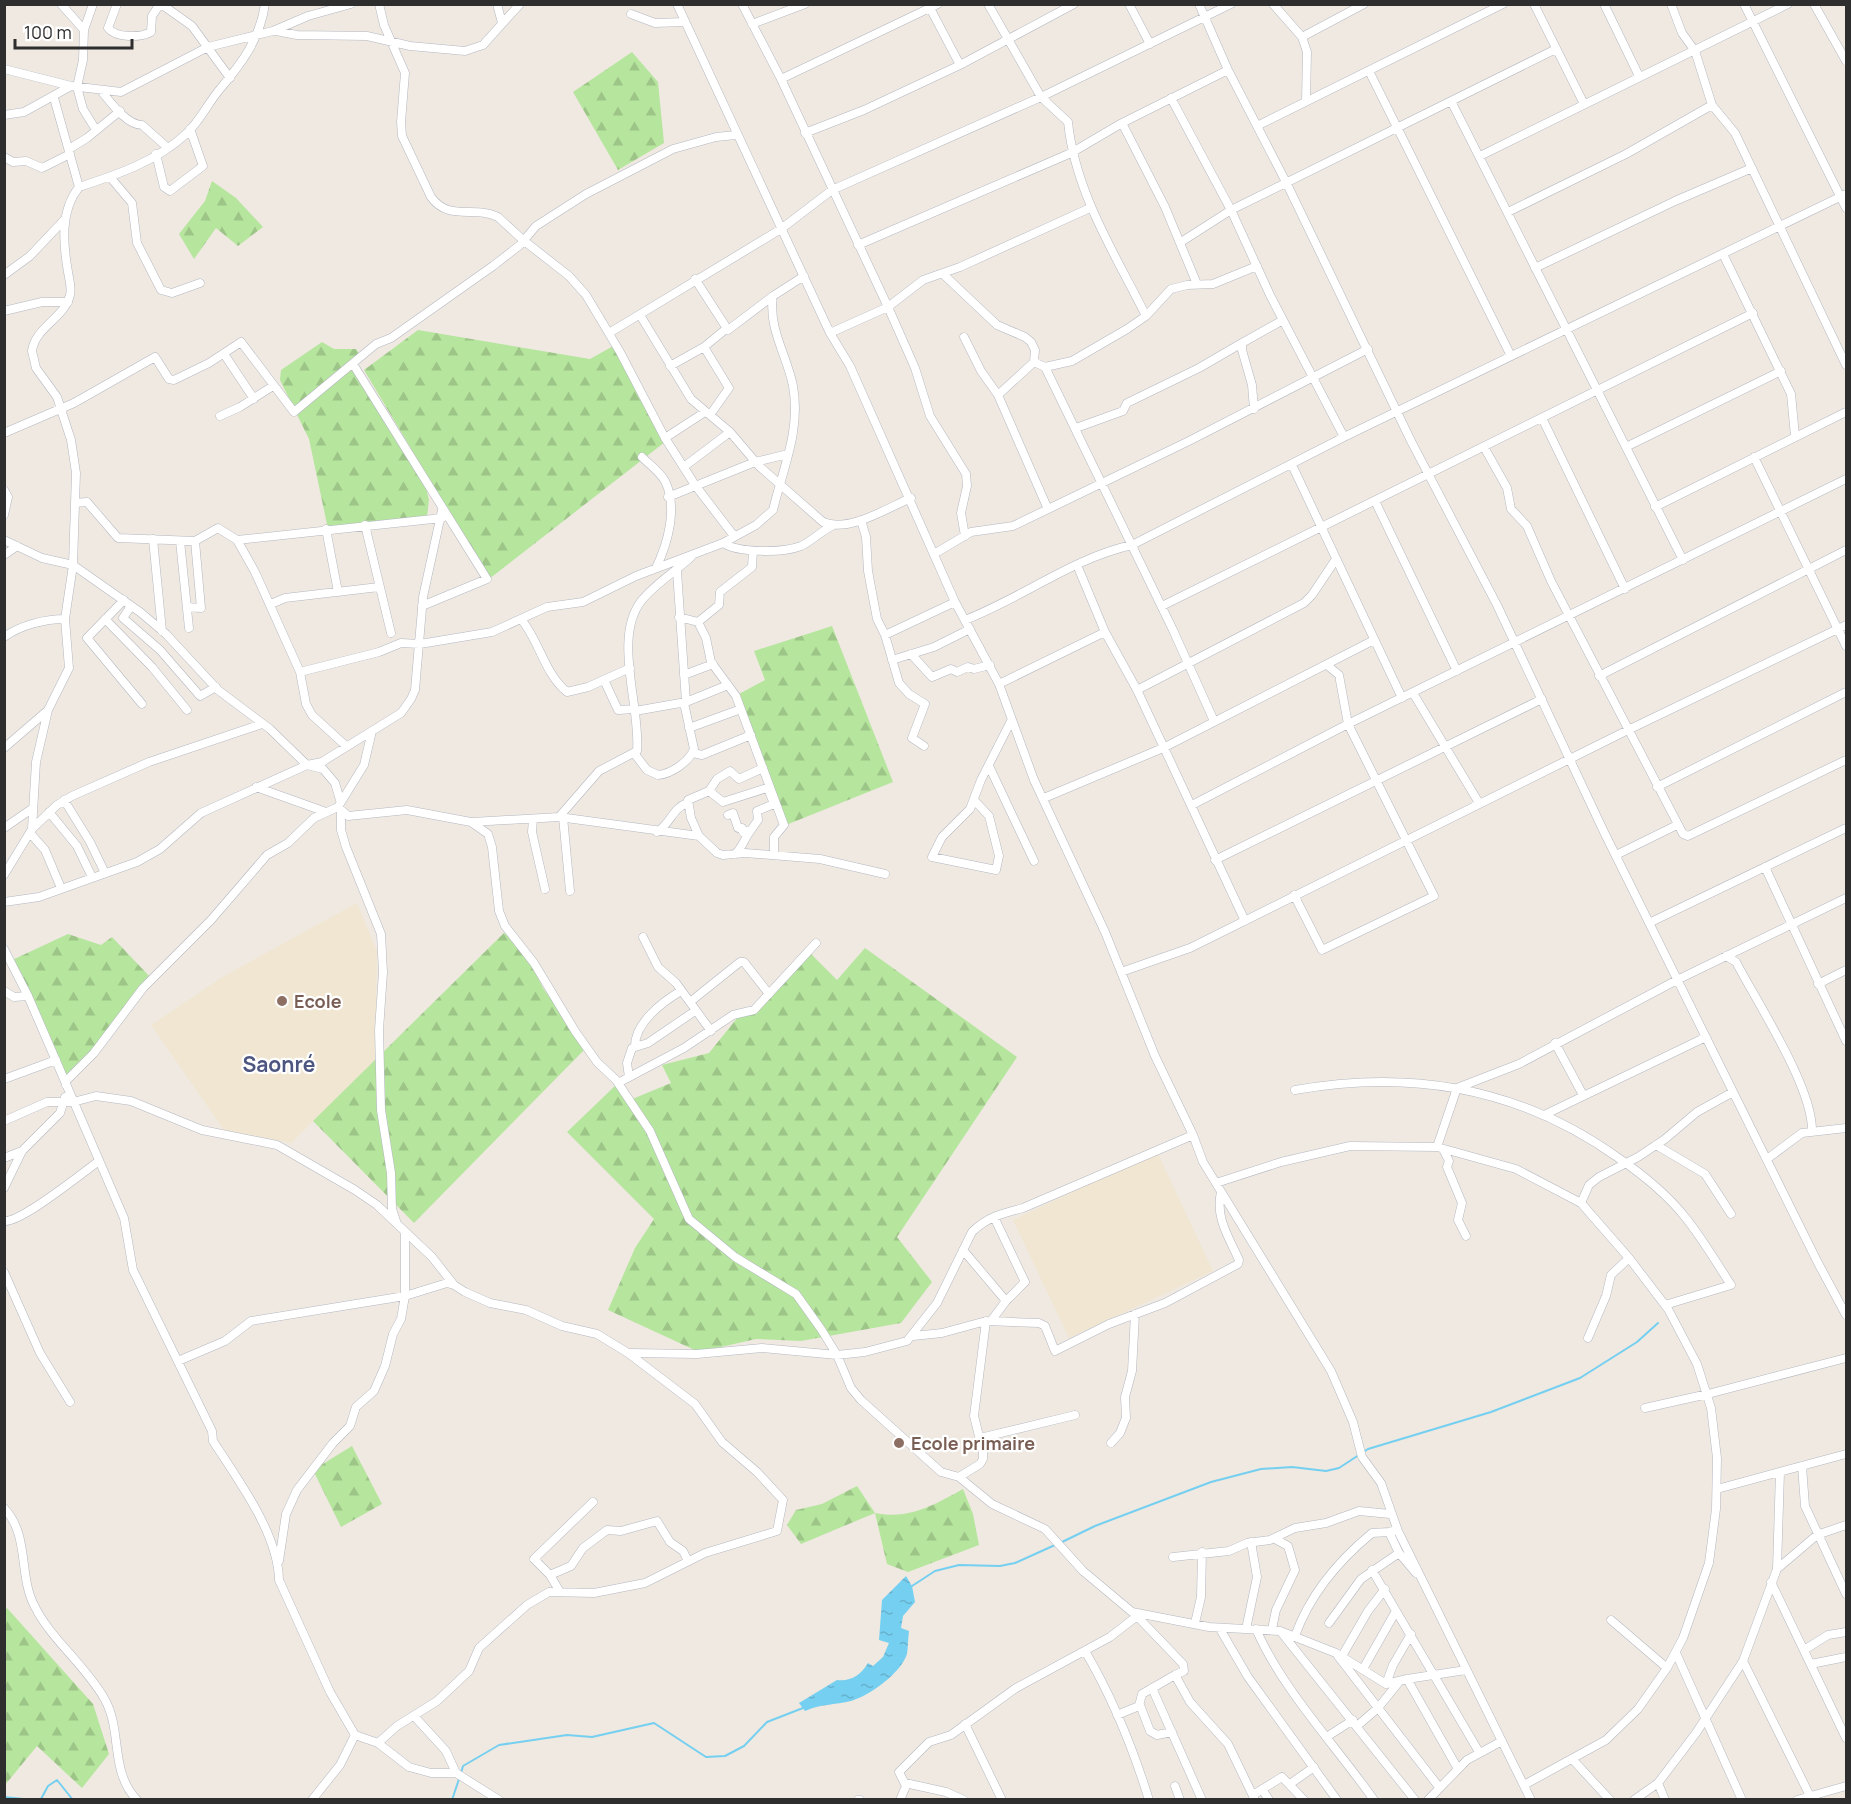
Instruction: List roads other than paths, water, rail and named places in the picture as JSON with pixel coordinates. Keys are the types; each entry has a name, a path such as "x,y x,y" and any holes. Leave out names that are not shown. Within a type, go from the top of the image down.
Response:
{"street":[{"path":"61,4 84,30"},
{"path":"4,115 24,112 74,86 83,60 84,30 93,4"},
{"path":"117,4 108,28 116,34 130,36 151,32 152,16 160,4 192,26 230,78"},
{"path":"61,888 45,850 31,831 36,762 48,710 69,668 65,619 74,565 76,473 71,440 61,408 52,388 36,368 32,351 40,334 68,302 71,291 65,251 64,220 70,201 79,187 110,177 156,154 190,129 230,78 258,35 265,4"},
{"path":"4,69 102,92 121,92 134,87 174,62 208,47 275,31 322,9 351,4"},
{"path":"379,4 406,80 400,122 402,136 430,197 435,203 452,212 494,214 578,285 609,333 665,438 695,485 734,536"},
{"path":"497,4 502,24"},
{"path":"275,31 297,35 349,35 390,40 410,46 465,51 483,45 520,4"},
{"path":"677,4 830,333 850,366 911,498 955,602 999,684 1011,721 1203,1162 1331,1371 1353,1422 1362,1457 1381,1483 1390,1514 1398,1531 1531,1800"},
{"path":"742,4 888,308 915,368 930,416 966,474 967,486 961,513 965,536"},
{"path":"752,24 805,4"},
{"path":"988,4 1006,41 1041,97 1068,122 1071,153 1090,208 1146,316"},
{"path":"805,133 864,110 960,65 1006,41 1060,7 1074,4"},
{"path":"1130,4 1150,44"},
{"path":"1199,4 1228,70 1515,643 1569,760 1677,980 1846,1315"},
{"path":"609,333 781,229 832,190 1041,97 1231,4"},
{"path":"1273,4 1302,37 1309,64 1306,101"},
{"path":"1302,37 1364,4"},
{"path":"1257,126 1503,4"},
{"path":"1534,4 1584,104"},
{"path":"1604,4 1639,76"},
{"path":"1671,4 1682,33 1695,51 1712,105 1735,133 1846,366"},
{"path":"1744,4 1844,195 1846,208"},
{"path":"1480,156 1788,4"},
{"path":"1814,4 1844,47 1846,61"},
{"path":"780,79 934,6 960,65"},
{"path":"631,14 655,23 685,22"},
{"path":"1181,242 1231,210 1556,49"},
{"path":"858,245 1071,153 1122,123 1228,70"},
{"path":"1370,71 1511,356"},
{"path":"74,86 83,109 96,130"},
{"path":"102,92 136,125 142,125 168,147"},
{"path":"54,98 79,187"},
{"path":"1171,98 1231,210 1283,320 1344,437"},
{"path":"1451,101 1683,560"},
{"path":"1508,212 1626,154 1712,105"},
{"path":"4,158 13,162 26,161 42,168 69,151 120,111"},
{"path":"1122,123 1181,242 1197,284"},
{"path":"156,154 164,187 170,191 203,166 190,129"},
{"path":"4,433 61,408 155,357 171,380 224,354 242,342 294,412 376,344 391,338 493,266 547,218 662,153 695,142 736,135"},
{"path":"1535,268 1675,201 1752,168"},
{"path":"110,177 132,203 137,243 156,285 161,290 172,293 200,282"},
{"path":"965,620 1017,598 1077,565 1116,548 1132,545 1344,437 1844,195"},
{"path":"830,333 888,308 923,280 943,274 1090,208"},
{"path":"4,275 30,256 64,220"},
{"path":"1723,254 1794,401 1795,436"},
{"path":"1034,362 1040,367 1045,367 1072,361 1146,316 1171,289 1197,284 1213,284 1257,266"},
{"path":"943,274 997,326 1025,337 1035,350 1034,362 998,395"},
{"path":"670,366 704,347 726,329 804,276"},
{"path":"695,279 726,329"},
{"path":"300,672 379,652 401,643 420,644 492,632 559,604 583,602 656,568 723,543 771,513 794,435 795,401 773,323 773,296"},
{"path":"4,311 42,302 68,302"},
{"path":"1162,606 1752,313"},
{"path":"640,315 691,399 730,432 755,462 824,522 832,526"},
{"path":"1076,428 1123,411 1127,403 1199,368 1283,320"},
{"path":"964,338 981,371 998,395 1047,507"},
{"path":"1242,343 1254,409"},
{"path":"665,438 708,414 729,388 704,347"},
{"path":"934,554 976,531 1013,526 1047,507 1254,409 1368,350"},
{"path":"224,354 254,399"},
{"path":"353,364 442,514 488,579 422,606"},
{"path":"1045,367 1162,606 1214,721"},
{"path":"1626,447 1781,371"},
{"path":"220,416 254,399 273,386"},
{"path":"1655,507 1846,411"},
{"path":"1542,418 1625,589"},
{"path":"685,466 730,432"},
{"path":"1484,447 1507,488 1511,508 1527,526 1599,676 1683,834 1688,836 1846,760"},
{"path":"668,497 755,462 788,454"},
{"path":"642,457 663,478 668,497 671,522 666,548 656,568"},
{"path":"1754,457 1846,646"},
{"path":"1292,465 1402,698"},
{"path":"1192,805 1348,724 1846,479"},
{"path":"4,490 8,497 4,515"},
{"path":"723,543 733,549 753,551 802,545 832,526 861,520 911,498"},
{"path":"1375,501 1457,671"},
{"path":"75,503 87,502 118,538 195,541 218,528 237,540 271,604 300,672 306,704 312,716 346,746"},
{"path":"237,540 442,514"},
{"path":"4,902 39,897 137,862 160,849 201,813 308,765 322,762 406,709 415,690 422,606 427,574 442,514"},
{"path":"861,520 866,537 868,571 876,610 892,660 902,688 925,704 912,738 924,746"},
{"path":"365,525 392,633"},
{"path":"326,529 338,592"},
{"path":"4,535 5,540 42,558 74,565 123,600 162,630 216,687 308,765 323,769 332,778 340,806 341,830 346,847 381,934 383,972 379,1030 381,1110 391,1173 392,1209 398,1228"},
{"path":"153,539 162,630"},
{"path":"180,541 189,628"},
{"path":"187,607 201,608 195,541"},
{"path":"4,555 17,546"},
{"path":"1599,676 1846,550"},
{"path":"698,622 719,605 720,592 752,567 753,551"},
{"path":"570,891 561,817 599,771 634,753 637,747 630,668 631,628 641,601 677,571 693,554"},
{"path":"1137,690 1308,599 1336,560"},
{"path":"1077,565 1105,632 1137,690 1179,785 1192,805 1215,860 1245,921"},
{"path":"677,571 685,702 693,753"},
{"path":"271,604 285,598 379,587"},
{"path":"123,600 87,636 87,640 142,704"},
{"path":"885,635 955,602"},
{"path":"131,606 123,618 160,650 200,696 216,687"},
{"path":"679,617 698,622"},
{"path":"4,637 21,628 65,619"},
{"path":"105,619 152,668 187,710"},
{"path":"521,619 539,645 550,675 567,692 604,680 630,668"},
{"path":"698,622 712,664 728,685 741,709 784,825 774,837 774,855"},
{"path":"1121,972 1190,948 1479,803 1846,625"},
{"path":"892,660 934,647 970,629"},
{"path":"999,684 1105,632"},
{"path":"1044,798 1163,748 1374,640"},
{"path":"911,654 932,677 951,669 957,672 968,667 978,669 990,665"},
{"path":"684,675 712,664"},
{"path":"1294,895 1322,950 1434,896 1348,724 1339,675 1327,665"},
{"path":"604,680 618,710 635,710 685,702 728,685"},
{"path":"1657,787 1846,692"},
{"path":"1413,693 1479,803"},
{"path":"1215,860 1542,699"},
{"path":"688,728 741,709"},
{"path":"4,748 48,710"},
{"path":"974,800 988,816 999,856 996,870 932,857 936,845 966,814 1011,721"},
{"path":"5,875 31,831 64,800 149,762 262,724"},
{"path":"66,1081 94,1053 142,988 211,920 267,855 288,843 314,818 340,806 364,765 372,731"},
{"path":"693,753 702,755 751,735"},
{"path":"634,753 647,770 658,775 672,771 693,753"},
{"path":"989,766 1034,861"},
{"path":"657,832 665,827 675,810 692,798 709,791 717,779 730,771 740,779 763,768"},
{"path":"256,787 326,812"},
{"path":"709,791 723,802 770,787"},
{"path":"735,854 744,847 747,835 759,820 758,811 774,804 770,787"},
{"path":"64,800 90,842 105,873"},
{"path":"687,803 699,836 717,853 774,855 836,862 885,874"},
{"path":"340,806 352,816 376,811 407,810 471,822 561,817 699,836"},
{"path":"4,828 33,808"},
{"path":"49,812 77,846 92,877"},
{"path":"728,815 733,813 738,828 742,828 743,832 752,830"},
{"path":"533,819 532,832 544,889"},
{"path":"471,822 481,828 491,839 499,911 505,926 534,963 591,1055 618,1083 650,1131 689,1219 735,1257 796,1294 837,1355 851,1388 861,1400 940,1472 959,1477 992,1504 1045,1529 1083,1571 1134,1614 1183,1665 1184,1671 1141,1695 1140,1705 1150,1731 1157,1735 1172,1732"},
{"path":"1616,855 1677,825"},
{"path":"1649,922 1846,828"},
{"path":"1765,867 1818,984 1846,1037"},
{"path":"1456,1088 1509,1069 1677,980 1846,898"},
{"path":"643,937 658,967 681,991 711,1031"},
{"path":"618,1083 711,1031 733,1015 754,1010 816,943"},
{"path":"4,950 28,996 66,1081 69,1101 124,1218 134,1270 212,1431 213,1441 252,1502 278,1562"},
{"path":"1726,956 1736,962 1804,1090 1812,1114 1812,1130"},
{"path":"690,1002 740,962 744,962 769,994"},
{"path":"1818,984 1846,970"},
{"path":"4,991 14,997 28,996"},
{"path":"628,1077 627,1063 635,1046 635,1037 654,1011 681,991"},
{"path":"635,1046 648,1043 695,1011"},
{"path":"1544,1115 1706,1037"},
{"path":"1555,1043 1583,1095"},
{"path":"5,1077 56,1060"},
{"path":"1295,1090 1377,1083 1425,1084 1456,1088 1506,1099 1570,1126 1656,1186 1685,1216 1731,1285 1665,1305"},
{"path":"1456,1088 1440,1148 1449,1161 1447,1167 1462,1203 1458,1220 1466,1236"},
{"path":"1581,1203 1589,1185 1656,1145 1690,1117 1733,1092"},
{"path":"4,1121 47,1102 96,1096 131,1101 202,1130 278,1145 355,1190 376,1205 405,1235 432,1257 454,1285"},
{"path":"4,1188 22,1151 69,1101"},
{"path":"1767,1159 1798,1135 1812,1130 1846,1128"},
{"path":"628,1353 697,1354 762,1348 837,1355 908,1341 937,1303 972,1232 994,1217 1023,1208 1193,1135"},
{"path":"1656,1145 1705,1174 1731,1214"},
{"path":"1216,1183 1324,1150 1350,1146 1440,1148 1516,1169 1581,1203 1629,1258 1665,1305 1698,1364 1708,1394 1717,1458 1717,1489 1709,1563 1698,1601 1676,1653 1638,1709 1606,1740 1524,1785"},
{"path":"4,1158 22,1151"},
{"path":"4,1221 13,1221 33,1209 99,1161"},
{"path":"913,1336 942,1333 989,1321 1043,1324 1055,1351 1135,1314 1165,1304 1238,1264 1239,1260 1220,1218 1218,1208 1221,1192"},
{"path":"959,1477 980,1464 983,1452 974,1416 989,1321 1025,1282 994,1217"},
{"path":"405,1235 405,1296 401,1319 393,1334 385,1366 374,1391 356,1407 350,1426 333,1443 297,1490 286,1514 278,1562 279,1580 330,1692 355,1735 378,1743 409,1767 431,1773 456,1773"},
{"path":"963,1250 1006,1301"},
{"path":"1588,1338 1606,1296 1611,1275 1629,1258"},
{"path":"4,1272 40,1353 70,1402"},
{"path":"178,1361 225,1341 251,1321 405,1296 447,1283 490,1303 526,1310 562,1326 597,1334 628,1353 694,1404 722,1442 762,1476 783,1500 777,1531 724,1545 645,1583 594,1593 549,1592 526,1605 478,1648 469,1671 437,1701 387,1733 378,1743"},
{"path":"1111,1443 1120,1433 1126,1418 1125,1397 1132,1371 1135,1314"},
{"path":"1645,1408 1846,1358"},
{"path":"980,1438 1075,1415"},
{"path":"1717,1489 1846,1454"},
{"path":"1802,1466 1805,1506 1846,1594"},
{"path":"1777,1569 1780,1472"},
{"path":"560,1592 550,1575 534,1559 593,1503"},
{"path":"4,1508 17,1527 34,1607 105,1699 114,1728 121,1776 137,1800"},
{"path":"1173,1557 1202,1552 1229,1551 1251,1542 1275,1539 1289,1530 1326,1523 1349,1513 1364,1510 1390,1514"},
{"path":"550,1575 571,1566 583,1548 607,1530 629,1530 647,1522 657,1521 670,1542 683,1551 688,1561"},
{"path":"1634,1800 1658,1784 1707,1718 1743,1661 1777,1569 1817,1535 1846,1525"},
{"path":"1295,1636 1308,1605 1329,1575 1370,1535 1398,1531"},
{"path":"1389,1532 1399,1552 1422,1579"},
{"path":"1272,1629 1276,1610 1295,1570 1288,1546 1275,1539"},
{"path":"1246,1629 1257,1577 1251,1542"},
{"path":"1195,1623 1201,1597 1202,1552"},
{"path":"1329,1623 1351,1589 1372,1569 1399,1552"},
{"path":"1372,1569 1479,1752"},
{"path":"1771,1581 1846,1738"},
{"path":"1339,1654 1385,1589"},
{"path":"1363,1669 1396,1611"},
{"path":"1134,1614 1220,1629 1281,1631 1339,1654 1386,1684 1466,1670"},
{"path":"900,1800 906,1788 900,1772 917,1752 933,1741 951,1735 1016,1688 1110,1637 1134,1614"},
{"path":"1611,1620 1667,1668"},
{"path":"1220,1629 1248,1677 1337,1800"},
{"path":"1256,1629 1274,1664 1374,1800"},
{"path":"1281,1631 1415,1800"},
{"path":"1804,1650 1828,1635 1846,1632"},
{"path":"1386,1684 1393,1665 1411,1634"},
{"path":"1085,1651 1138,1762 1149,1800"},
{"path":"1676,1653 1742,1800"},
{"path":"1339,1654 1439,1787"},
{"path":"1811,1664 1846,1657"},
{"path":"1743,1661 1810,1796"},
{"path":"1175,1675 1190,1702 1228,1744 1254,1797 1262,1788 1279,1777 1290,1784 1305,1800"},
{"path":"1328,1736 1355,1723 1378,1708 1403,1680"},
{"path":"1403,1680 1458,1769"},
{"path":"1152,1689 1202,1800"},
{"path":"1117,1715 1140,1705"},
{"path":"1835,1713 1846,1713"},
{"path":"414,1716 441,1744 456,1773 499,1800"},
{"path":"965,1724 1002,1800"},
{"path":"312,1800 340,1766 355,1735"},
{"path":"1430,1799 1439,1787 1479,1752 1502,1741"},
{"path":"1573,1760 1610,1800"},
{"path":"1290,1784 1314,1767"},
{"path":"904,1783 946,1792 964,1800"},
{"path":"1658,1784 1665,1800"},
{"path":"1175,1785 1180,1800"},
{"path":"1797,1800 1846,1786"},
{"path":"1262,1788 1269,1800"}],"water":[{"path":"906,1576 912,1586 915,1602 903,1616 901,1628 909,1631 907,1654 904,1661 883,1683 858,1698 805,1711 799,1703 837,1680 855,1677 868,1663 873,1666 883,1657 889,1643 879,1640 882,1600"}],"waterway":[{"path":"1060,1543 1095,1526 1211,1482 1261,1469 1292,1467 1326,1471 1339,1468 1368,1449 1491,1412 1580,1378 1637,1342 1658,1323"},
{"path":"912,1586 935,1571 959,1565 1000,1566 1015,1563 1055,1545"},
{"path":"461,1773 463,1766 499,1745 567,1735 592,1737 654,1723 706,1757 725,1756 744,1746 767,1722 803,1708"},
{"path":"452,1800 459,1779"},
{"path":"35,1800 41,1799 48,1786 57,1780 73,1800"},
{"path":"4,1797 33,1800"},
{"path":"86,1800 99,1800"}],"place":[{"name":"Ecole","path":"282,1001"},
{"name":"Ecole primaire","path":"899,1443"}],"district":[{"name":"Saonré","path":"279,1064"}]}
